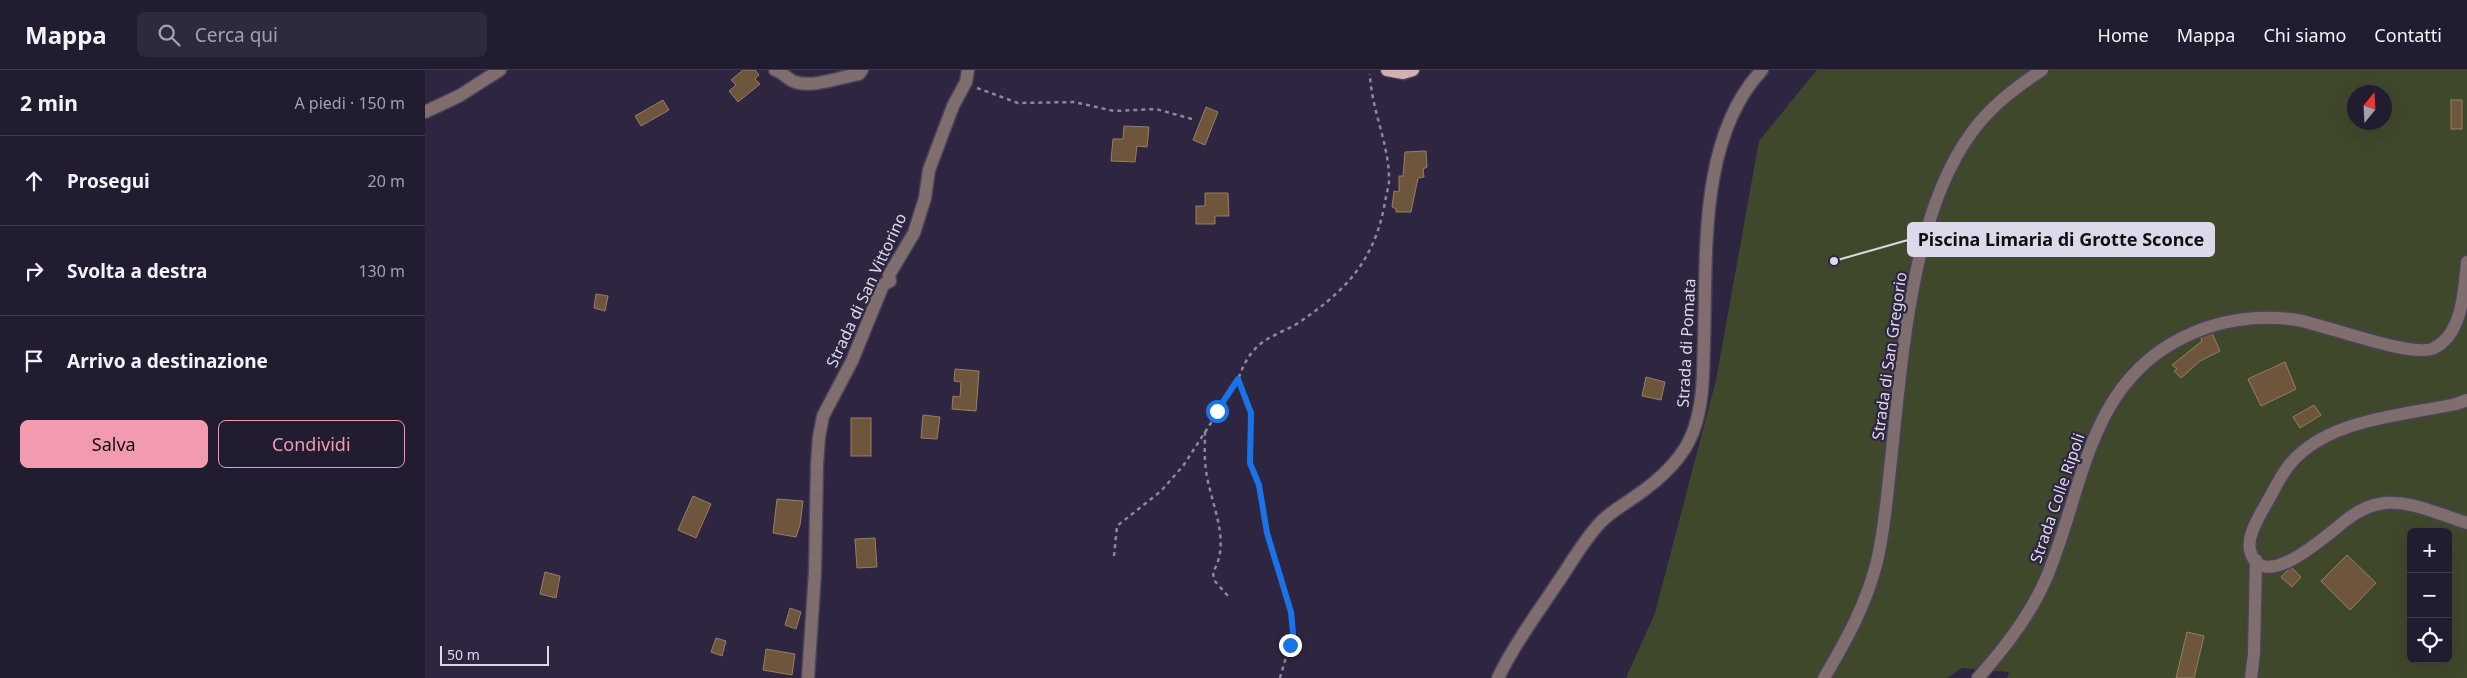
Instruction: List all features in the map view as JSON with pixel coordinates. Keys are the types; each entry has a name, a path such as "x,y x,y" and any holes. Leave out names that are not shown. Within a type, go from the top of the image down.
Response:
{"main road":[{"path":"1387,70 1403,73 1413,70"}],"street":[{"path":"425,112 452,100 500,70"},
{"path":"775,70 783,72 794,82 809,83 827,82 859,74 862,70"},
{"name":"Strada di San Vittorino","path":"808,678 815,572 817,464 823,416 852,361 883,285 890,281 889,276 914,233 925,198 929,170 941,136 964,86 968,70"},
{"name":"Strada di Pomata","path":"1498,678 1516,645 1593,530 1607,516 1659,478 1679,456 1692,435 1699,413 1702,389 1708,220 1712,187 1724,137 1735,107 1761,70"},
{"name":"Strada di San Gregorio","path":"1824,678 1855,621 1869,588 1878,558 1911,306 1933,205 1947,174 1972,132 2005,96 2042,70"},
{"name":"Strada Colle Ripoli","path":"1978,678 2009,640 2041,590 2056,550 2083,463 2100,425 2128,383 2156,354 2183,337 2209,326 2252,319 2297,320 2401,348 2429,350 2442,342 2457,320 2463,300 2467,262"},
{"path":"2251,678 2254,654 2256,560 2250,548 2256,524 2287,468 2308,447 2345,428 2467,400"},
{"path":"2256,560 2272,566 2287,562 2312,548 2352,516 2381,504 2402,504 2467,523"}],"path":[{"path":"1114,556 1117,526 1161,491 1183,466 1238,379 1255,346 1294,326 1326,304 1347,286 1371,249 1382,216 1389,183 1387,163 1370,90 1370,74"},
{"path":"964,86 980,89 1019,103 1074,102 1114,111 1156,108 1192,119"},
{"path":"1238,379 1251,413 1250,463 1259,485 1267,533 1291,619 1293,633 1281,678"},
{"path":"1205,430 1206,470 1221,547 1220,560 1213,572 1214,580 1228,596"}],"green space":[{"path":"1817,70 2467,70 2467,678 2007,678 2009,672 1962,668 1947,678 1626,678 1655,613 1716,380 1759,141"}],"building":[{"path":"743,70 755,70 759,75 755,79 760,84 738,102 729,91 736,85 731,80"},
{"path":"663,100 669,110 641,126 635,116"},
{"path":"2451,100 2462,100 2462,129 2451,129"},
{"path":"1206,107 1218,112 1205,145 1193,140"},
{"path":"1124,126 1149,127 1147,147 1137,146 1135,162 1111,161 1113,139 1123,139"},
{"path":"1426,151 1427,167 1423,169 1424,177 1418,178 1411,212 1396,212 1396,209 1392,207 1394,191 1399,192 1399,176 1403,176 1405,152"},
{"path":"1205,193 1228,193 1229,216 1215,216 1215,224 1196,224 1196,206 1205,206"},
{"path":"596,294 608,296 605,311 594,308"},
{"path":"2211,331 2220,351 2200,361 2181,378 2174,371 2177,369 2172,365 2202,341 2200,336"},
{"path":"2285,362 2296,389 2261,406 2248,379"},
{"path":"955,369 979,371 976,411 952,409 953,396 960,397 961,382 954,381"},
{"path":"1646,377 1665,382 1661,400 1642,396"},
{"path":"2314,405 2321,415 2300,428 2293,417"},
{"path":"923,415 940,417 937,439 921,438"},
{"path":"851,418 871,418 871,456 851,456"},
{"path":"693,496 711,504 696,538 678,530"},
{"path":"777,499 803,501 800,525 796,537 773,533"},
{"path":"875,538 877,567 857,568 855,539"},
{"path":"2347,555 2376,583 2350,610 2321,581"},
{"path":"2291,567 2301,577 2292,587 2281,577"},
{"path":"545,572 560,576 556,598 540,594"},
{"path":"790,608 801,612 796,629 785,625"},
{"path":"2187,632 2204,636 2194,678 2176,678"},
{"path":"716,638 726,641 722,656 711,652"},
{"path":"766,649 795,654 792,675 763,670"}],"place":[{"name":"Piscina Limaria di Grotte Sconce","path":"1834,261"}],"route":[{"path":"1217,411 1237,384 1238,379 1251,413 1250,463 1259,485 1267,533 1291,612 1293,633 1290,645"}]}
